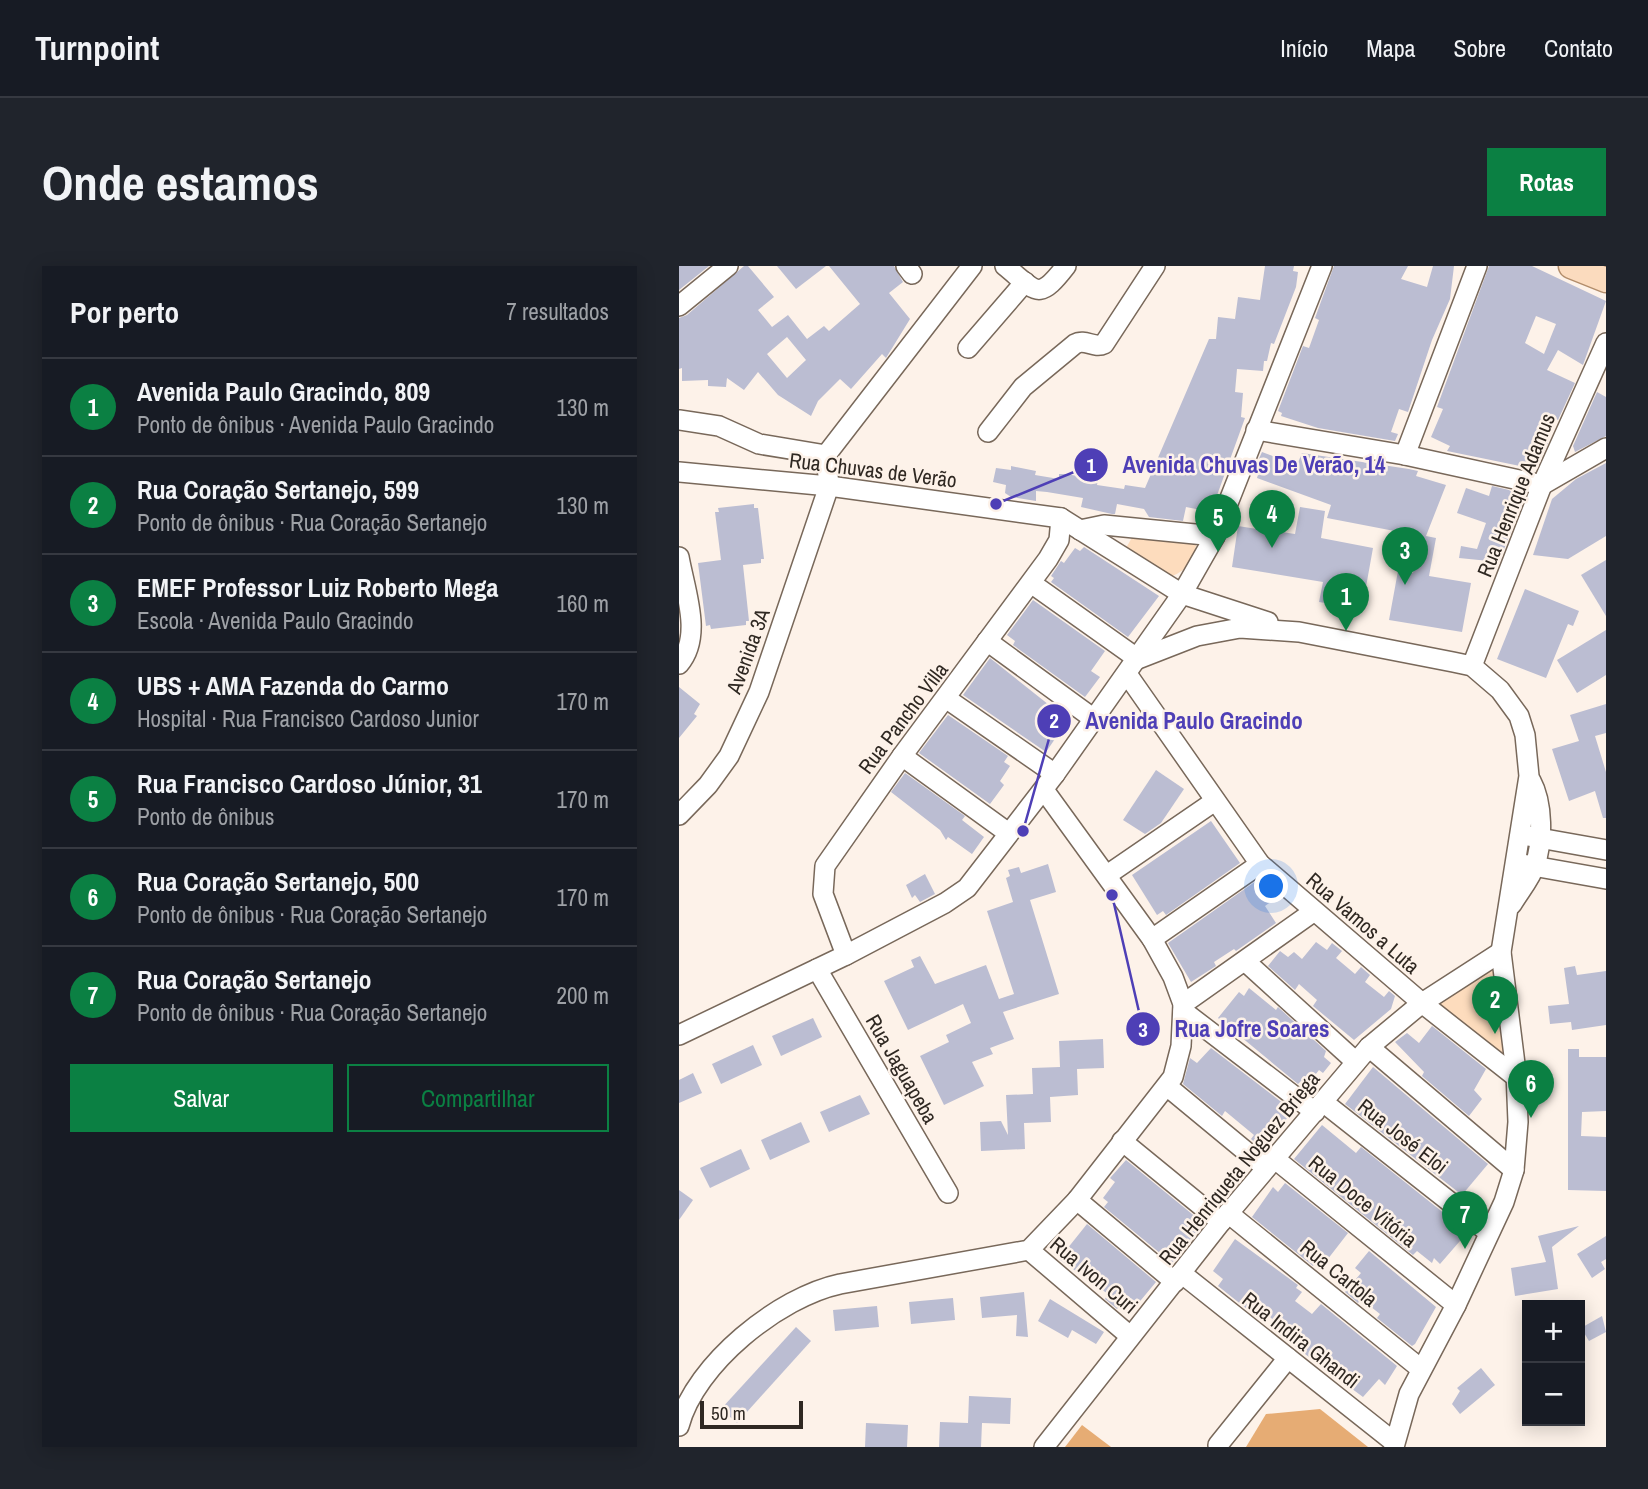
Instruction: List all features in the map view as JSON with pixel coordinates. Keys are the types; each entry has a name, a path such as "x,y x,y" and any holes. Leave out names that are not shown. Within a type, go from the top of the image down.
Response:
{"main road":[{"path":"1571,266 1604,278"}],"street":[{"path":"679,306 728,266"},
{"path":"829,486 825,455 972,266"},
{"path":"1005,266 1036,290 1049,288 1066,266"},
{"path":"988,432 1023,387 1075,344 1083,341 1098,346 1104,344 1155,266"},
{"path":"679,1035 817,969 955,897 967,888 1007,832 1049,782 1133,667 1182,594 1215,536 1322,266"},
{"path":"1405,455 1477,266"},
{"path":"968,348 1025,282"},
{"name":"Rua Henrique Adamus","path":"1472,666 1542,485 1606,343"},
{"path":"679,420 719,426 759,444 825,455"},
{"path":"1255,430 1405,455 1542,485 1606,448"},
{"name":"Rua Chuvas de Verão","path":"679,472 829,486 1061,518"},
{"name":"Avenida 3A","path":"679,814 708,785 729,756 754,703 829,486"},
{"path":"1061,518 1182,594 1299,632 1472,666 1500,690 1519,716 1525,736 1529,776 1501,953 1516,1077 1518,1122 1514,1170 1504,1202 1488,1231 1456,1305 1420,1368 1409,1394 1394,1445"},
{"name":"Rua Pancho Villa","path":"846,954 823,894 825,866 902,756 1031,583 1059,540 1061,518"},
{"path":"1080,530 1104,525 1215,536"},
{"path":"679,557 692,633 691,647 679,664"},
{"name":"Rua Vamos a Luta","path":"1031,583 1133,667 1215,801 1260,864 1422,1003 1516,1077"},
{"path":"1133,667 1179,642 1227,629 1299,632"},
{"path":"987,641 1094,719"},
{"path":"679,1426 699,1384 717,1359 754,1329 812,1292 839,1283 1029,1250 1077,1200 1168,1087 1179,1059 1183,1008 1173,977 1152,939 1107,875 1049,782 947,699"},
{"path":"902,756 1007,832"},
{"path":"1506,914 1535,866 1540,838 1536,794 1529,776"},
{"path":"1107,875 1215,801"},
{"path":"1519,835 1606,850"},
{"path":"1514,862 1606,879"},
{"path":"1152,939 1260,864"},
{"path":"1183,1008 1313,912"},
{"name":"Rua Henriqueta Noguez Briega","path":"1044,1447 1224,1217 1362,1054 1422,1003 1501,953"},
{"path":"1246,962 1514,1170"},
{"name":"Rua Jaguapeba","path":"817,969 949,1193"},
{"name":"Rua José Eloi","path":"1183,1008 1488,1231"},
{"name":"Rua Doce Vitória","path":"1168,1087 1456,1305"},
{"name":"Rua Cartola","path":"1122,1141 1420,1368"},
{"name":"Rua Indira Ghandi","path":"1077,1200 1287,1358 1394,1445"},
{"name":"Rua Ivon Curi","path":"1029,1250 1131,1336"},
{"path":"1218,1445 1287,1358"}],"shaded area":[{"path":"1134,534 1185,540 1196,545 1194,556 1185,568 1172,576 1126,548"},
{"path":"1500,955 1515,1074 1423,1003"},
{"path":"1320,1409 1368,1447 1246,1447 1266,1414"},
{"path":"1082,1425 1111,1447 1065,1447"}],"building":[{"path":"679,266 709,266 679,290"},
{"path":"744,266 748,266 774,297 758,310 772,327 788,315 807,339 824,326 829,331 860,304 829,266 894,266 903,282 889,293 910,319 886,358 882,354 851,389 840,379 818,401 811,416 778,395 758,372 744,390 727,378 726,387 708,386 708,380 682,381 682,368 679,369 679,318 687,315","holes":["787,337 806,360 787,378 767,354"]},
{"path":"777,266 826,266 796,289"},
{"path":"1265,266 1294,266 1293,271 1298,272 1296,287 1274,344 1271,343 1263,371 1237,369 1235,392 1243,393 1241,417 1245,418 1211,512 1186,507 1183,521 1149,517 1144,509 1117,504 1115,514 1112,514 1081,507 1083,498 1036,491 1036,501 1011,497 1005,493 1006,485 993,482 996,468 1011,470 1011,466 1036,471 1035,475 1059,479 1059,474 1065,474 1098,479 1097,485 1124,489 1125,485 1145,488 1209,339 1216,339 1218,317 1235,319 1238,297 1260,300"},
{"path":"1334,266 1408,266 1401,279 1427,287 1433,266 1454,266 1450,299 1432,340 1408,412 1399,409 1391,432 1398,434 1395,441 1318,428 1281,416 1282,413 1278,411 1303,346 1309,348 1319,320 1315,318"},
{"path":"1489,266 1532,266 1606,301 1583,365 1558,350 1547,370 1575,383 1558,420 1550,415 1537,438 1548,443 1537,466 1522,461 1520,466 1447,451 1450,446 1431,437 1443,409 1437,407","holes":["1536,316 1556,324 1544,354 1525,343"]},
{"path":"1597,392 1606,397 1606,436 1575,452 1573,446"},
{"path":"1262,452 1297,465 1302,453 1409,469 1418,471 1416,476 1446,485 1426,536 1436,538 1429,576 1471,583 1462,632 1389,620 1398,571 1413,573 1418,548 1411,545 1410,534 1327,518 1331,505 1257,478 1260,467 1256,465"},
{"path":"1606,463 1606,536 1568,559 1533,555 1552,499 1576,479"},
{"path":"1492,486 1509,490 1523,501 1499,562 1459,558 1461,546 1477,549 1486,523 1457,513 1466,488 1489,496"},
{"path":"1262,501 1279,504 1275,531 1295,534 1300,507 1325,511 1321,538 1373,548 1362,609 1319,602 1323,582 1232,567 1238,526 1257,529"},
{"path":"754,504 754,508 758,508 764,559 761,559 761,563 743,565 749,621 746,621 746,625 711,629 710,625 706,626 698,563 721,560 715,512 719,512 718,508"},
{"path":"1084,547 1159,596 1128,637 1051,582 1054,578 1051,576 1061,561 1064,563 1075,548 1080,551"},
{"path":"1606,560 1606,616 1581,575"},
{"path":"1525,589 1579,611 1573,626 1568,624 1546,678 1497,659"},
{"path":"1033,600 1105,651 1091,671 1100,677 1085,697 1013,645 1015,641 1007,635"},
{"path":"1606,630 1606,675 1577,693 1557,660"},
{"path":"990,658 1068,720 1046,752 963,695"},
{"path":"679,687 700,704 694,714 697,716 679,738"},
{"path":"1606,704 1606,733 1595,736 1606,772 1606,818 1603,818 1595,791 1569,801 1552,749 1579,741 1570,715"},
{"path":"948,715 1008,756 1004,762 1010,766 1000,781 1004,785 990,804 919,753"},
{"path":"1156,770 1184,789 1161,823 1145,834 1123,820"},
{"path":"905,773 965,816 962,820 984,837 972,854 948,837 946,840 940,830 891,792"},
{"path":"1211,821 1240,863 1166,915 1163,911 1157,915 1132,875"},
{"path":"1048,864 1056,892 1030,900 1059,994 1003,1012 1014,1039 990,1048 993,1054 972,1062 984,1086 944,1105 920,1056 949,1042 946,1035 971,1023 963,1004 908,1030 884,981 914,967 911,960 920,956 935,984 986,965 999,999 1014,994 987,911 1013,902 1006,878 1010,876 1008,870 1019,867 1021,873"},
{"path":"925,874 935,894 920,902 915,895 912,898 906,885"},
{"path":"1256,881 1275,899 1265,906 1276,923 1236,951 1234,949 1214,962 1216,966 1191,982 1168,943"},
{"path":"1316,942 1327,950 1332,943 1342,951 1336,958 1355,974 1361,967 1370,975 1365,982 1384,997 1389,991 1395,996 1391,1009 1354,1040 1313,1006 1317,1000 1299,984 1295,990 1268,966 1280,951 1288,957 1294,952 1302,959"},
{"path":"1575,966 1577,975 1606,971 1606,1025 1572,1030 1571,1022 1550,1024 1548,1006 1569,1004 1564,968"},
{"path":"1249,988 1276,1010 1278,1007 1326,1051 1324,1057 1331,1063 1323,1073 1319,1070 1308,1084 1301,1081 1298,1084 1218,1018 1239,992 1244,996"},
{"path":"813,1018 822,1037 781,1056 772,1036"},
{"path":"1432,1026 1486,1069 1474,1090 1482,1099 1469,1116 1422,1076 1424,1072 1395,1042 1407,1033 1419,1043"},
{"path":"1103,1039 1104,1068 1077,1069 1078,1095 1050,1097 1051,1122 1024,1123 1025,1149 981,1151 980,1122 1001,1121 1008,1135 1006,1095 1033,1094 1032,1068 1060,1067 1059,1041"},
{"path":"753,1045 762,1065 721,1084 712,1064"},
{"path":"1211,1048 1293,1111 1262,1149 1251,1139 1254,1135 1225,1111 1222,1116 1183,1084 1190,1058 1197,1063"},
{"path":"1568,1049 1579,1049 1579,1057 1606,1057 1606,1111 1582,1112 1581,1136 1606,1137 1606,1191 1568,1190"},
{"path":"1373,1067 1488,1164 1462,1195 1345,1104"},
{"path":"693,1073 702,1093 679,1103 679,1080"},
{"path":"860,1095 870,1114 829,1132 820,1112"},
{"path":"801,1122 810,1142 770,1160 761,1140"},
{"path":"1322,1125 1356,1153 1361,1147 1460,1226 1466,1234 1440,1264 1434,1258 1432,1263 1417,1251 1413,1255 1294,1159"},
{"path":"741,1149 750,1169 710,1188 700,1168"},
{"path":"1126,1160 1203,1223 1172,1263 1104,1207 1108,1202 1103,1198 1115,1182 1110,1178"},
{"path":"1285,1183 1348,1233 1324,1264 1318,1259 1313,1266 1252,1217 1273,1187 1278,1192"},
{"path":"679,1190 693,1200 679,1220"},
{"path":"1087,1224 1156,1282 1131,1312 1121,1304 1117,1309 1105,1299 1108,1294 1059,1259"},
{"path":"1579,1226 1552,1247 1558,1289 1515,1296 1511,1268 1546,1262 1538,1236"},
{"path":"1606,1236 1606,1259 1601,1262 1605,1269 1592,1278 1577,1254"},
{"path":"1235,1239 1298,1285 1296,1288 1302,1292 1295,1301 1312,1314 1321,1304 1397,1366 1385,1385 1379,1379 1363,1397 1274,1331 1279,1325 1262,1310 1257,1317 1218,1286 1223,1279 1213,1271"},
{"path":"1369,1251 1436,1307 1412,1346 1377,1318 1380,1314 1361,1299 1358,1303 1345,1292 1361,1273 1355,1268"},
{"path":"1024,1292 1028,1337 1016,1336 1017,1315 982,1318 980,1297"},
{"path":"953,1298 955,1320 911,1324 909,1302"},
{"path":"1050,1299 1104,1332 1096,1344 1072,1330 1068,1338 1038,1321"},
{"path":"877,1306 879,1327 835,1331 833,1310"},
{"path":"1602,1316 1606,1332 1589,1341 1585,1334 1585,1326"},
{"path":"796,1327 811,1341 737,1423 721,1409"},
{"path":"1481,1368 1495,1385 1460,1414 1452,1404 1460,1391 1457,1388"},
{"path":"969,1396 1011,1398 1010,1424 982,1423 981,1447 939,1447 940,1422 968,1423"},
{"path":"866,1423 908,1425 907,1447 865,1447"}],"place":[{"name":"Avenida Chuvas De Verão, 14","path":"996,504"},
{"name":"UBS + AMA Fazenda do Carmo","path":"1272,548"},
{"name":"Rua Francisco Cardoso Júnior, 31","path":"1218,552"},
{"name":"EMEF Professor Luiz Roberto Mega","path":"1405,585"},
{"name":"Avenida Paulo Gracindo, 809","path":"1346,631"},
{"name":"Avenida Paulo Gracindo","path":"1023,831"},
{"name":"Rua Jofre Soares","path":"1112,895"},
{"name":"Rua Coração Sertanejo, 599","path":"1495,1034"},
{"name":"Rua Coração Sertanejo, 500","path":"1531,1118"},
{"name":"Rua Coração Sertanejo","path":"1465,1249"}]}
